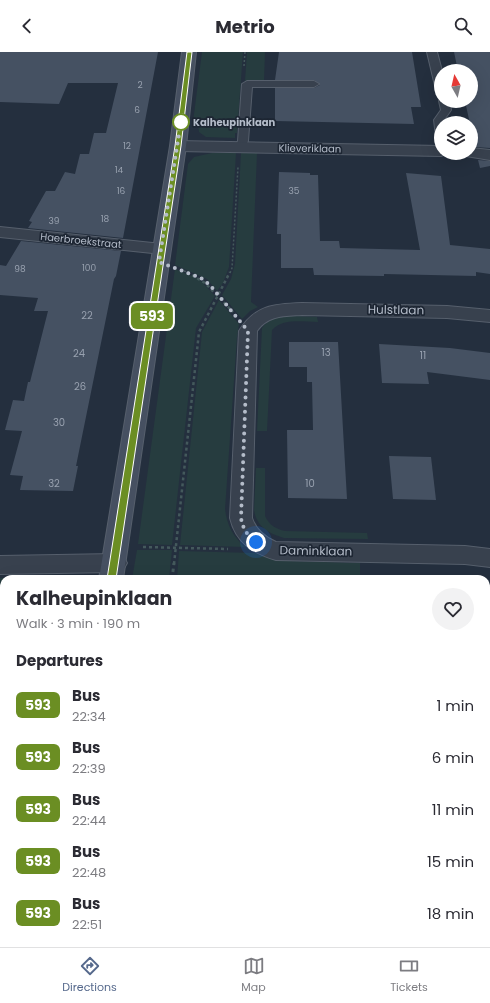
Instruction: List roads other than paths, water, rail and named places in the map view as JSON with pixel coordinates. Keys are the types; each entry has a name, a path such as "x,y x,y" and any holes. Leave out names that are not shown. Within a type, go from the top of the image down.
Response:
{"street":[{"path":"0,565 115,563 178,146 189,52"},
{"name":"Klieveriklaan","path":"178,146 434,151"},
{"path":"478,153 490,154"},
{"name":"Haerbroekstraat","path":"0,232 161,256"},
{"name":"Hulstlaan","path":"248,331 253,321 266,313 302,308 447,312 490,316"},
{"name":"Daminklaan","path":"248,331 241,518 242,526 248,535 264,548 276,551 465,555 490,558"}],"lane":[{"path":"432,52 435,64"},
{"path":"240,147 243,141 248,84 314,84"}],"place":[{"name":"Kalheupinklaan","path":"181,122"}]}
